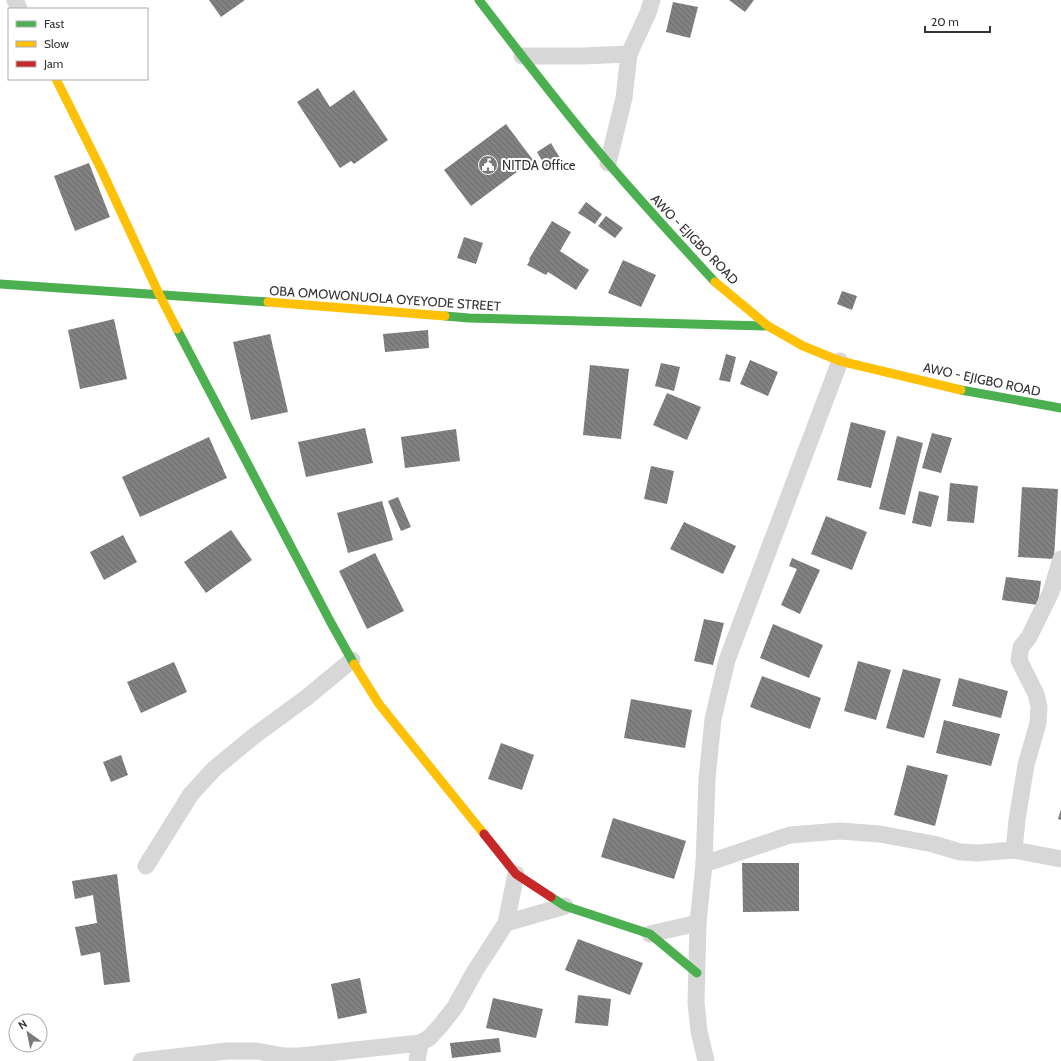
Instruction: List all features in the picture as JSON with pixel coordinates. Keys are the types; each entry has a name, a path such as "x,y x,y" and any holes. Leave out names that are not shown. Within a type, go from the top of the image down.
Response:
{"street":[{"name":"AWO - EJIGBO ROAD","path":"479,0 608,163 668,232 716,284 768,326 803,346 840,361 962,390 1061,408"},
{"path":"608,163 624,98 629,54 646,4"},
{"path":"522,56 629,54"},
{"path":"56,80 101,169 159,294 352,660 379,704 516,874 565,906 650,934 697,973"},
{"name":"OBA OMOWONUOLA OYEYODE STREET","path":"0,284 159,294 469,318 768,326"},
{"path":"706,1061 699,1031 696,1004 698,923 704,864 707,779 713,718 727,660 840,361"},
{"path":"1014,850 1017,820 1026,765 1038,723 1039,706 1036,694 1019,660 1021,647 1029,637 1051,592 1061,559"},
{"path":"146,866 191,794 214,769 254,736 306,698 352,660"},
{"path":"704,864 790,835 840,831 880,834 933,844 960,852 978,853 1014,850 1061,859"},
{"path":"141,1061 227,1051 257,1051 283,1056 300,1056 420,1043 429,1038 442,1025 455,1007 475,971 506,922 516,874"},
{"path":"506,922 565,906"},
{"path":"650,934 698,923"},
{"path":"417,1061 420,1043"}],"building":[{"path":"209,0 245,0 221,17"},
{"path":"729,0 754,0 745,12"},
{"path":"673,2 698,7 690,38 666,32"},
{"path":"318,88 330,107 354,90 388,140 354,164 351,161 340,168 297,102"},
{"name":"NITDA Office","path":"506,124 533,160 471,206 444,170"},
{"path":"551,143 561,160 547,169 537,152"},
{"path":"89,163 110,217 75,231 54,176"},
{"path":"586,202 602,214 595,224 578,213"},
{"path":"606,216 623,228 615,238 598,226"},
{"path":"552,221 571,232 560,251 589,270 576,290 548,272 546,275 527,265 530,260 529,259"},
{"path":"464,237 483,243 476,264 457,258"},
{"path":"623,260 656,275 641,307 608,293"},
{"path":"842,291 857,296 852,310 837,304"},
{"path":"114,319 127,379 80,389 68,330"},
{"path":"428,330 429,348 385,352 383,334"},
{"path":"270,334 288,412 251,420 233,342"},
{"path":"726,354 736,357 730,382 719,380"},
{"path":"750,360 778,372 768,396 740,384"},
{"path":"661,363 680,367 674,391 655,386"},
{"path":"590,365 629,369 621,439 583,435"},
{"path":"667,393 701,407 687,440 653,425"},
{"path":"851,422 886,431 871,488 837,480"},
{"path":"365,428 373,463 306,477 298,442"},
{"path":"456,429 460,461 405,468 401,437"},
{"path":"932,433 952,438 941,473 922,468"},
{"path":"897,436 923,443 905,515 879,509"},
{"path":"209,437 227,478 140,517 122,477"},
{"path":"651,466 674,471 667,504 644,499"},
{"path":"950,483 978,486 974,523 947,521"},
{"path":"1022,487 1058,489 1054,559 1018,557"},
{"path":"919,491 939,496 931,527 912,523"},
{"path":"398,497 411,527 401,531 388,501"},
{"path":"382,501 393,540 348,553 337,513"},
{"path":"826,516 867,532 852,570 811,554"},
{"path":"684,522 736,546 723,574 670,549"},
{"path":"231,530 252,560 206,593 184,562"},
{"path":"123,535 137,562 104,580 90,552"},
{"path":"375,553 404,611 367,629 339,571"},
{"path":"792,558 820,570 800,614 781,605 797,569 789,566"},
{"path":"1006,577 1041,581 1038,605 1002,600"},
{"path":"704,619 724,623 713,665 694,661"},
{"path":"773,624 823,645 809,678 760,658"},
{"path":"858,661 891,670 876,720 844,711"},
{"path":"174,662 187,692 141,713 127,682"},
{"path":"903,669 941,679 924,738 886,728"},
{"path":"762,676 821,698 810,729 750,707"},
{"path":"959,678 1008,691 1001,718 952,706"},
{"path":"631,699 692,710 685,748 624,738"},
{"path":"944,720 1000,734 991,766 936,753"},
{"path":"501,743 534,755 522,790 488,779"},
{"path":"121,755 128,775 111,782 103,762"},
{"path":"907,765 948,775 935,826 894,815"},
{"path":"1061,809 1061,820 1058,819"},
{"path":"613,818 686,841 674,879 601,857"},
{"path":"742,863 799,863 799,911 743,912"},
{"path":"117,874 130,982 104,985 100,952 81,956 75,927 97,923 93,895 75,899 72,881"},
{"path":"578,939 643,963 630,995 565,970"},
{"path":"360,978 367,1013 338,1019 331,984"},
{"path":"578,995 611,999 608,1026 575,1023"},
{"path":"493,998 543,1009 536,1038 486,1028"},
{"path":"499,1038 501,1052 452,1058 450,1043"}],"traffic: fast":[{"path":"479,0 592,144 648,209 715,282"},
{"path":"0,284 268,302"},
{"path":"445,316 469,318 768,326"},
{"path":"177,329 354,664"},
{"path":"961,390 1061,408"},
{"path":"551,897 565,906 650,934 697,973"}],"traffic: slow":[{"path":"56,80 101,169 159,294 177,329"},
{"path":"715,282 768,326 803,346 840,361 961,390"},
{"path":"268,302 445,316"},
{"path":"354,664 379,704 484,834"}],"traffic: jam":[{"path":"484,834 516,874 551,897"}],"place":[{"name":"NITDA Office","path":"488,165"}]}
